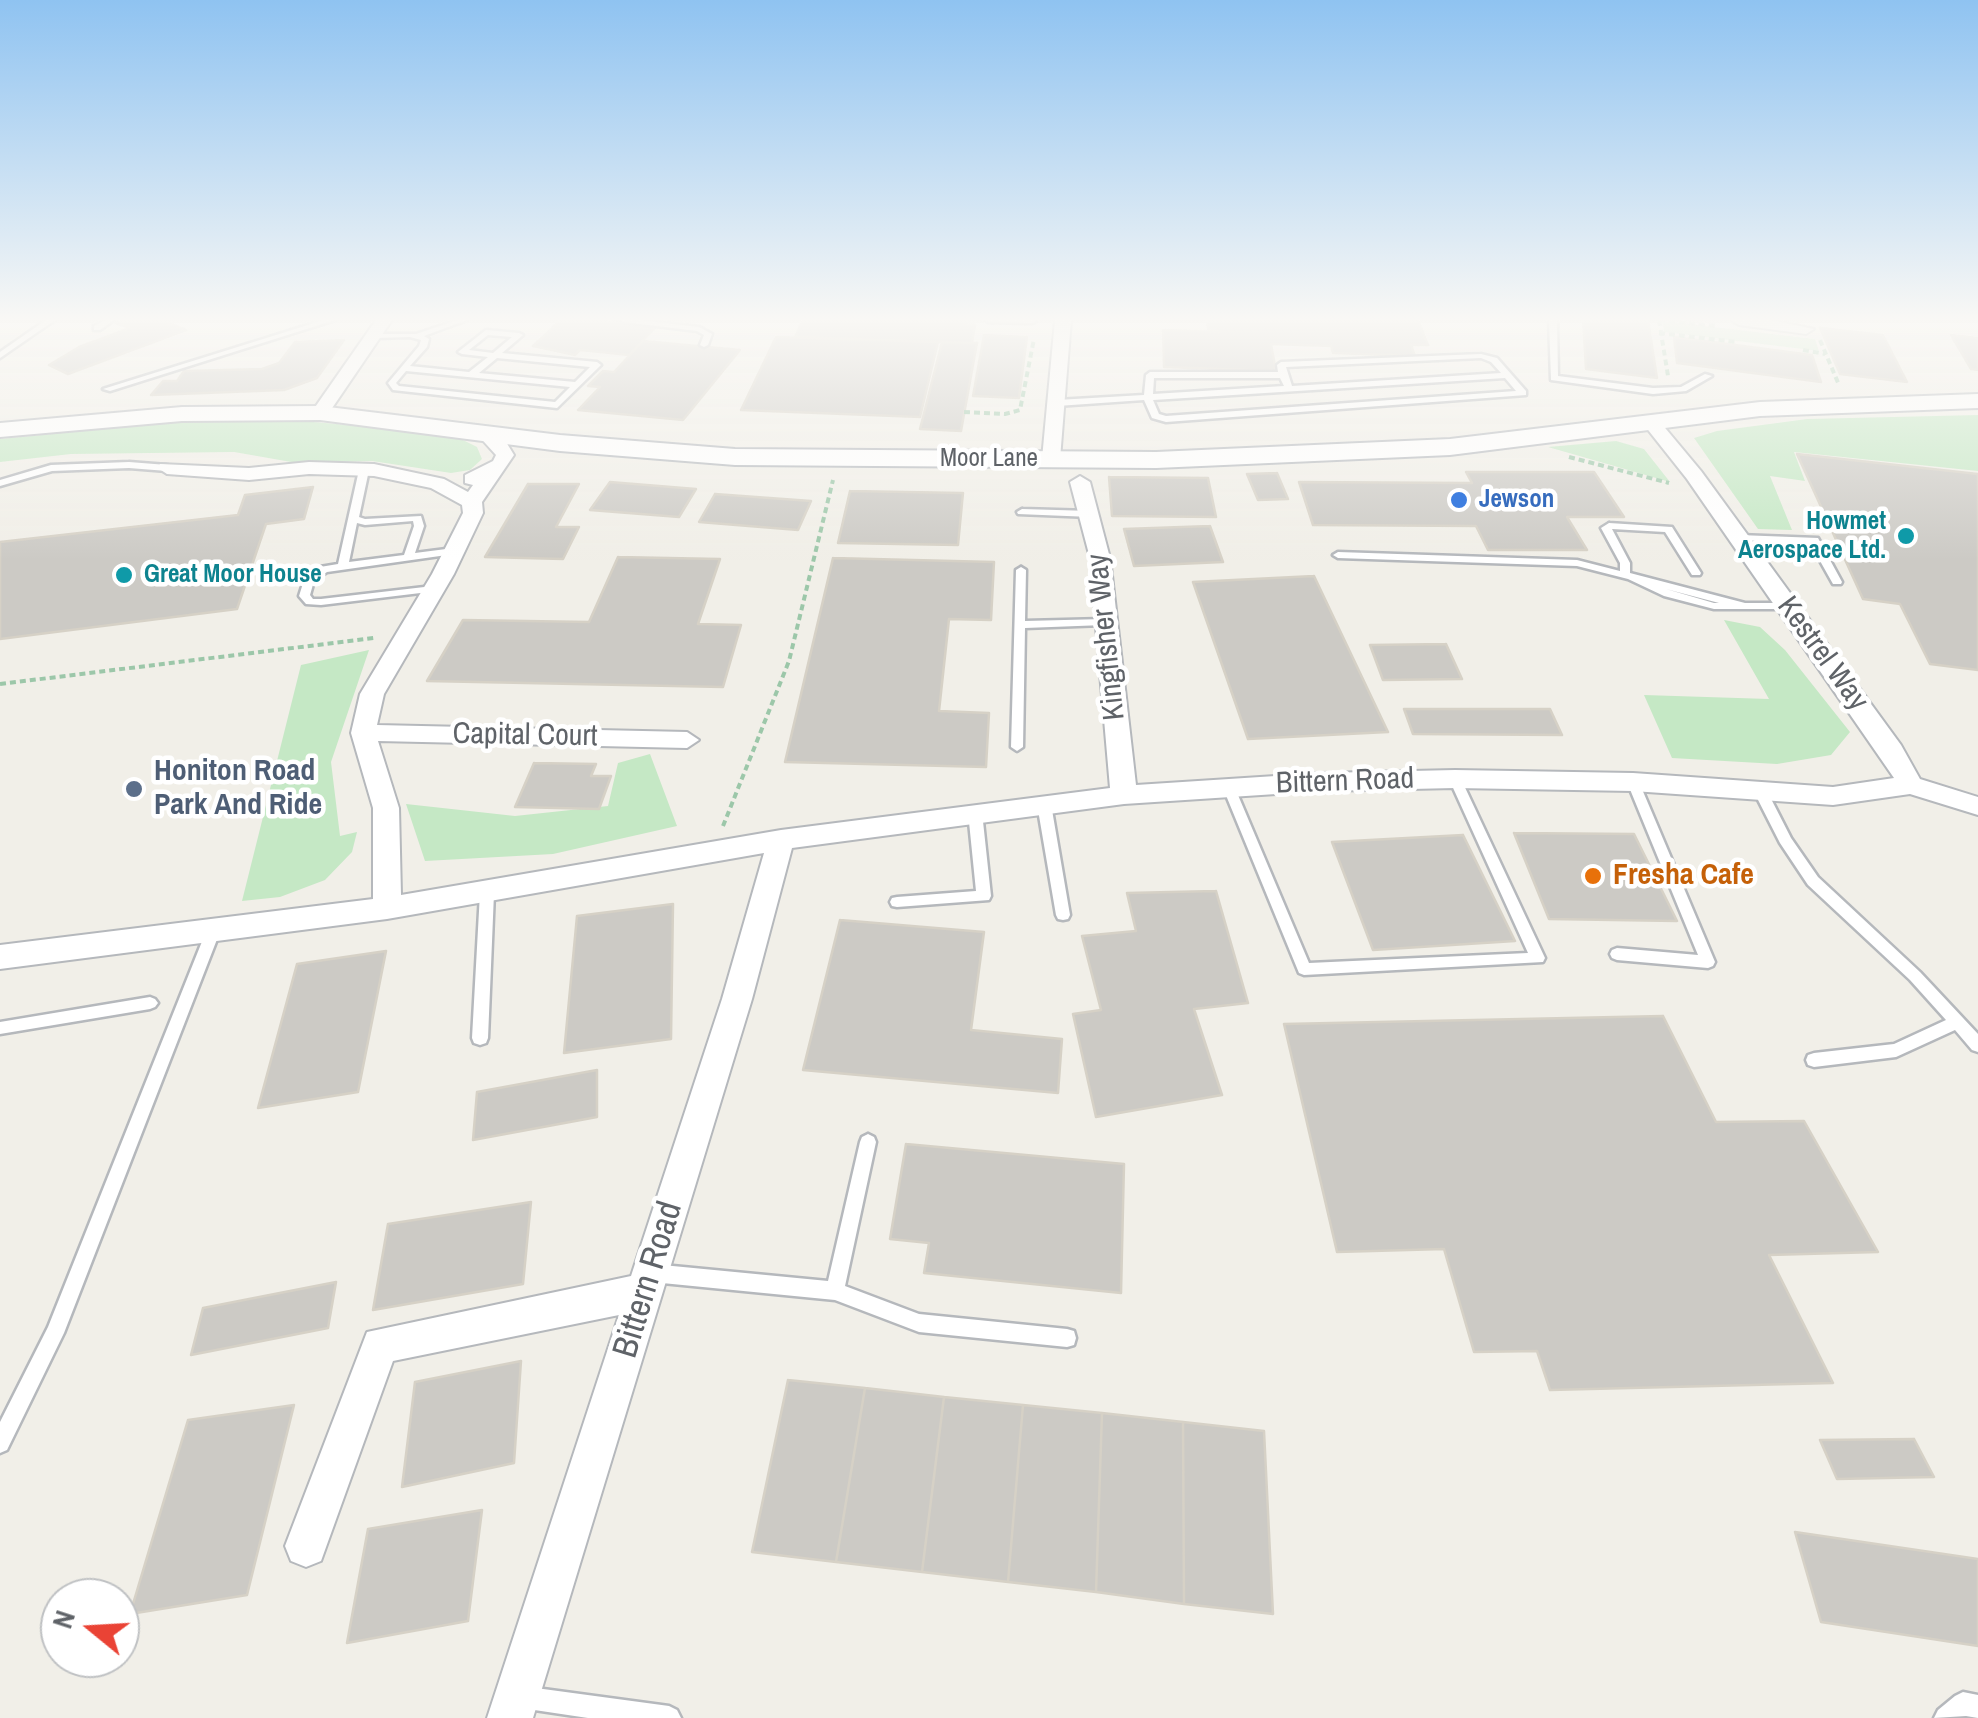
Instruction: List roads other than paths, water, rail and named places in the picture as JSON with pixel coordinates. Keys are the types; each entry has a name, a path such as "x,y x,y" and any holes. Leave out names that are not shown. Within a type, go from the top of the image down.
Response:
{"main road":[{"name":"Moor Lane","path":"0,430 165,415 320,413 634,450 840,458 1232,459 1512,441 1760,409 1978,401"}],"street":[{"path":"320,413 329,400"},
{"path":"1051,459 1057,403"},
{"name":"Kestrel Way","path":"1650,421 1740,538 1892,751 1910,785"},
{"path":"387,908 386,808 364,733 372,694 454,552 473,512 472,502 489,473 501,464 505,454 497,441 485,433"},
{"path":"167,468 250,474 309,468 364,470 437,483 472,502"},
{"path":"437,483 489,473"},
{"name":"Kingfisher Way","path":"1080,482 1100,558 1124,795"},
{"name":"Capital Court","path":"364,733 688,740"},
{"name":"Bittern Road","path":"0,957 387,908 781,840 1124,795 1455,779 1633,782 1833,796 1910,785"},
{"path":"1910,785 1978,806"},
{"name":"Bittern Road","path":"514,1707 737,1000 781,840"},
{"path":"306,1546 380,1345 648,1282"}],"lane":[{"path":"511,400 557,405 562,400"},
{"path":"1057,403 1108,400"},
{"path":"1149,400 1155,416 1166,418 1421,400"},
{"path":"0,483 50,468 167,468"},
{"path":"342,565 364,470"},
{"path":"1022,512 1091,514"},
{"path":"355,519 365,522 417,518 419,526 408,557"},
{"path":"1629,575 1606,528 1609,526 1668,529 1696,573"},
{"path":"1740,538 1814,540 1837,582"},
{"path":"433,589 321,602 306,600 309,579 316,572 342,565 454,552"},
{"path":"1338,555 1538,560 1629,575 1691,601 1787,606"},
{"path":"1017,746 1021,570"},
{"path":"1020,626 1104,622"},
{"path":"1229,788 1304,968 1538,958 1455,779"},
{"path":"1617,954 1708,962 1633,782"},
{"path":"1761,792 1785,840 1813,881 1916,976 1978,1046"},
{"path":"1044,804 1064,915"},
{"path":"897,902 984,896 975,812"},
{"path":"480,1038 487,893"},
{"path":"0,1443 55,1333 214,929"},
{"path":"0,1028 150,1004"},
{"path":"1814,1060 1896,1050 1957,1022"},
{"path":"835,1290 868,1142"},
{"path":"648,1282 835,1290 919,1323 1067,1338"},
{"path":"1946,1718 1963,1704 1978,1706"},
{"path":"514,1707 669,1718"}],"place":[{"name":"Jewson","path":"1459,500"},
{"name":"Howmet Aerospace Ltd.","path":"1906,536"},
{"name":"Great Moor House","path":"124,575"},
{"name":"Honiton Road Park And Ride","path":"134,789"},
{"name":"Fresha Cafe","path":"1593,876"}]}
